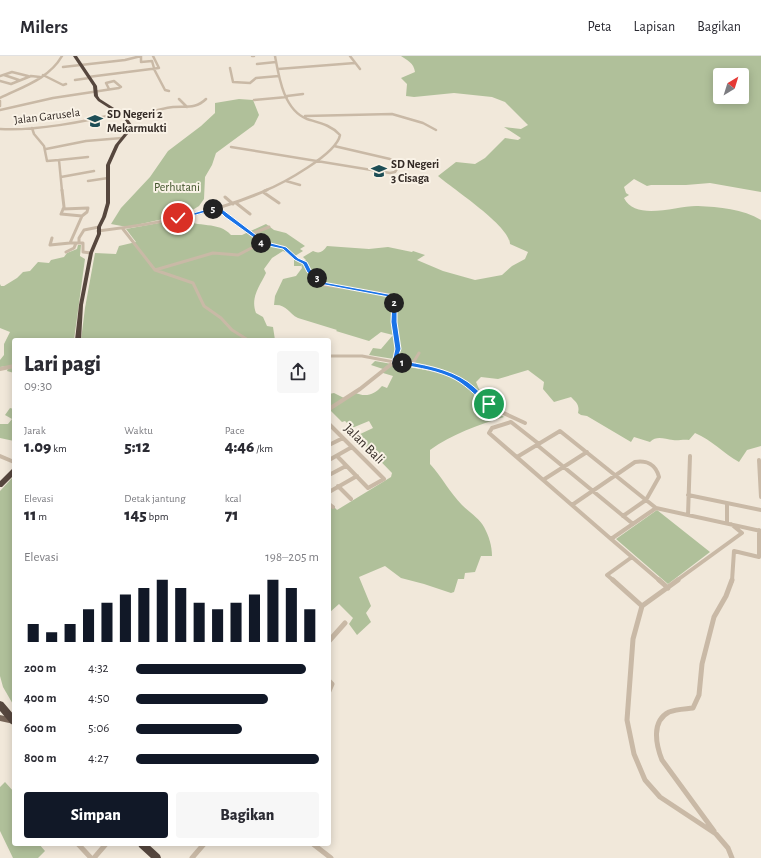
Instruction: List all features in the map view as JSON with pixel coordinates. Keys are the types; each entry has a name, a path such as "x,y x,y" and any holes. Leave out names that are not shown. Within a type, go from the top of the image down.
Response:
{"highway":[{"path":"75,56 95,86 99,100 126,118 130,125 130,129 122,138 110,161 108,203 104,217 98,229 99,234 91,253 81,305 78,338"},
{"path":"1,484 12,473"},
{"path":"0,705 12,716"},
{"path":"144,846 157,858"}],"main road":[{"path":"0,718 12,716"}],"street":[{"path":"0,98 58,65 62,56"},
{"path":"63,67 81,66 141,56 141,61 152,61 164,90 169,91"},
{"path":"75,80 160,68 153,56"},
{"path":"66,252 74,248 83,231 123,228 182,217 235,204 286,181 317,160 334,146 340,139 338,133 330,126 300,116 294,111 282,88 275,56"},
{"path":"350,56 360,69"},
{"path":"257,64 276,62"},
{"path":"278,69 355,63"},
{"path":"230,68 233,82 236,83 250,83 256,78 279,76"},
{"path":"2,76 12,72 28,76"},
{"path":"0,81 11,84 33,75 41,76 63,85 66,84"},
{"path":"2,76 19,80"},
{"path":"0,110 53,98 119,88 121,87 114,81 106,83 109,89"},
{"path":"254,100 303,94"},
{"path":"179,99 187,107"},
{"path":"126,118 174,107 180,108 200,104 206,99"},
{"path":"0,101 0,106"},
{"name":"Jalan Garusela","path":"0,129 16,130 32,128 99,118 118,112"},
{"path":"300,116 392,114 425,124 436,130"},
{"path":"32,128 34,134 46,149 47,161 88,156"},
{"path":"46,149 59,148 74,143 110,138 122,138"},
{"path":"231,147 394,173 400,164 388,159 334,146"},
{"path":"388,159 391,155"},
{"path":"59,160 63,209 61,215 82,216"},
{"path":"61,177 94,171"},
{"path":"88,181 108,178"},
{"path":"286,181 300,185"},
{"path":"263,192 279,203"},
{"path":"225,197 250,214"},
{"path":"63,209 88,208 87,212 82,216 70,243"},
{"path":"218,208 261,243 285,248 296,259 305,263 309,271 324,285 380,293 389,295 393,298 394,327 398,349 394,362 360,389 331,408"},
{"path":"251,234 269,227"},
{"path":"123,228 155,270 193,283 204,306 218,316 232,330 245,338"},
{"path":"52,238 50,245 70,243 83,244 83,252 91,253"},
{"path":"155,270 212,253 238,255 261,243"},
{"path":"412,364 419,353"},
{"path":"331,356 359,356 412,364 452,375 466,384 497,410 525,423"},
{"path":"0,369 12,366"},
{"path":"633,524 563,467 512,422 492,428 489,433 490,434 668,588"},
{"name":"Jalan Bali","path":"331,427 384,479 368,488 357,476"},
{"path":"516,457 560,431 656,508 760,530 759,557 734,551 733,578 726,596 714,617 702,664 698,695 693,708 668,712 658,721 656,730 659,752 662,760 716,834 728,848 732,858"},
{"path":"331,444 343,438"},
{"path":"331,459 352,447"},
{"path":"542,480 587,452"},
{"path":"0,456 12,461"},
{"path":"331,491 357,476 337,456"},
{"path":"688,515 690,456"},
{"path":"759,460 761,497"},
{"path":"572,504 637,462 645,462 654,466 658,470 659,477 646,500 623,516"},
{"path":"331,474 346,466"},
{"path":"338,486 351,499"},
{"path":"688,495 761,510"},
{"path":"727,503 729,524 742,533"},
{"path":"611,539 656,508"},
{"path":"716,834 660,797 644,780 634,754 627,720 633,639 642,606 749,528"},
{"path":"632,557 607,575 642,606"},
{"path":"331,639 345,624"},
{"path":"80,846 92,858 104,846"},
{"path":"192,858 202,846"},
{"path":"316,846 332,858"}],"green space":[{"path":"401,56 761,56 761,192 710,183 647,186 634,179 624,187 626,193 629,195 624,198 630,205 647,211 658,211 690,206 714,207 747,213 761,220 761,446 747,450 739,462 707,439 695,433 689,440 658,438 650,442 634,437 631,442 587,416 578,413 578,406 571,397 554,402 543,389 544,382 528,370 498,379 481,377 476,382 479,389 498,409 468,382 457,376 433,367 369,355 373,348 381,349 393,335 381,332 369,341 298,318 285,307 274,305 275,296 283,279 296,276 302,268 301,264 301,266 294,266 294,257 304,262 306,260 303,257 313,251 321,252 327,246 369,249 388,247 413,251 425,255 417,260 443,271 475,280 502,275 512,266 525,259 528,252 510,244 508,236 491,218 438,176 456,162 475,164 485,158 505,138 518,140 521,138 504,127 521,129 528,125 505,102 492,97 454,93 414,97 406,96 407,84 401,78 415,72 412,64"},
{"name":"Perhutani","path":"239,99 253,100 259,115 254,125 216,153 212,165 205,177 204,199 199,206 186,214 127,227 111,224 121,208 150,177 168,151 201,126 215,113 215,103"},
{"path":"181,219 188,222 221,228 231,235 242,235 266,224 274,230 286,233 305,246 300,249 303,251 295,256 283,251 272,258 264,269 266,273 255,297 254,307 256,313 263,317 267,326 273,327 275,338 81,338 95,253 116,254 119,246 136,242 126,229"},
{"path":"78,245 81,245 80,256 85,259 74,338 12,338 12,372 7,371 9,366 0,367 0,360 4,355 4,344 10,332 0,328 0,284 1,286 4,286 17,278 23,272 30,271 38,262 49,263 51,260 64,257 67,253 77,249"},
{"path":"375,361 442,373 467,387 504,417 466,430 438,444 430,450 430,464 458,500 477,518 484,527 490,541 492,556 481,556 475,572 465,573 464,579 458,579 454,592 451,593 401,578 385,566 359,577 371,606 366,613 371,622 357,635 349,624 353,618 339,604 331,611 331,504 337,510 391,477 392,473 356,436 373,428 369,421 352,428 345,421 342,422 331,411 331,394 334,393 344,398 354,392 362,395 369,395 376,392 382,386 387,388 393,376 383,373 383,369 371,365"},
{"path":"10,408 12,408 12,419 5,415"},
{"path":"12,419 12,441 0,438 0,424 8,424"},
{"path":"12,478 12,703 3,687 0,676 0,491"},
{"path":"657,510 710,552 668,584 616,539"},
{"path":"5,782 12,790 12,846 41,846 45,851 38,858 13,858 0,831 0,787"}],"place":[{"name":"SD Negeri 2 Mekarmukti","path":"95,121"},
{"name":"SD Negeri 3 Cisaga","path":"379,171"}],"route":[{"path":"178,218 218,208 226,216 237,222 261,241 261,243 285,248 296,259 305,263 309,271 324,285 340,286 391,296 394,300 395,332 398,340 398,349 394,362 412,364 452,375 466,384 489,404"}]}
